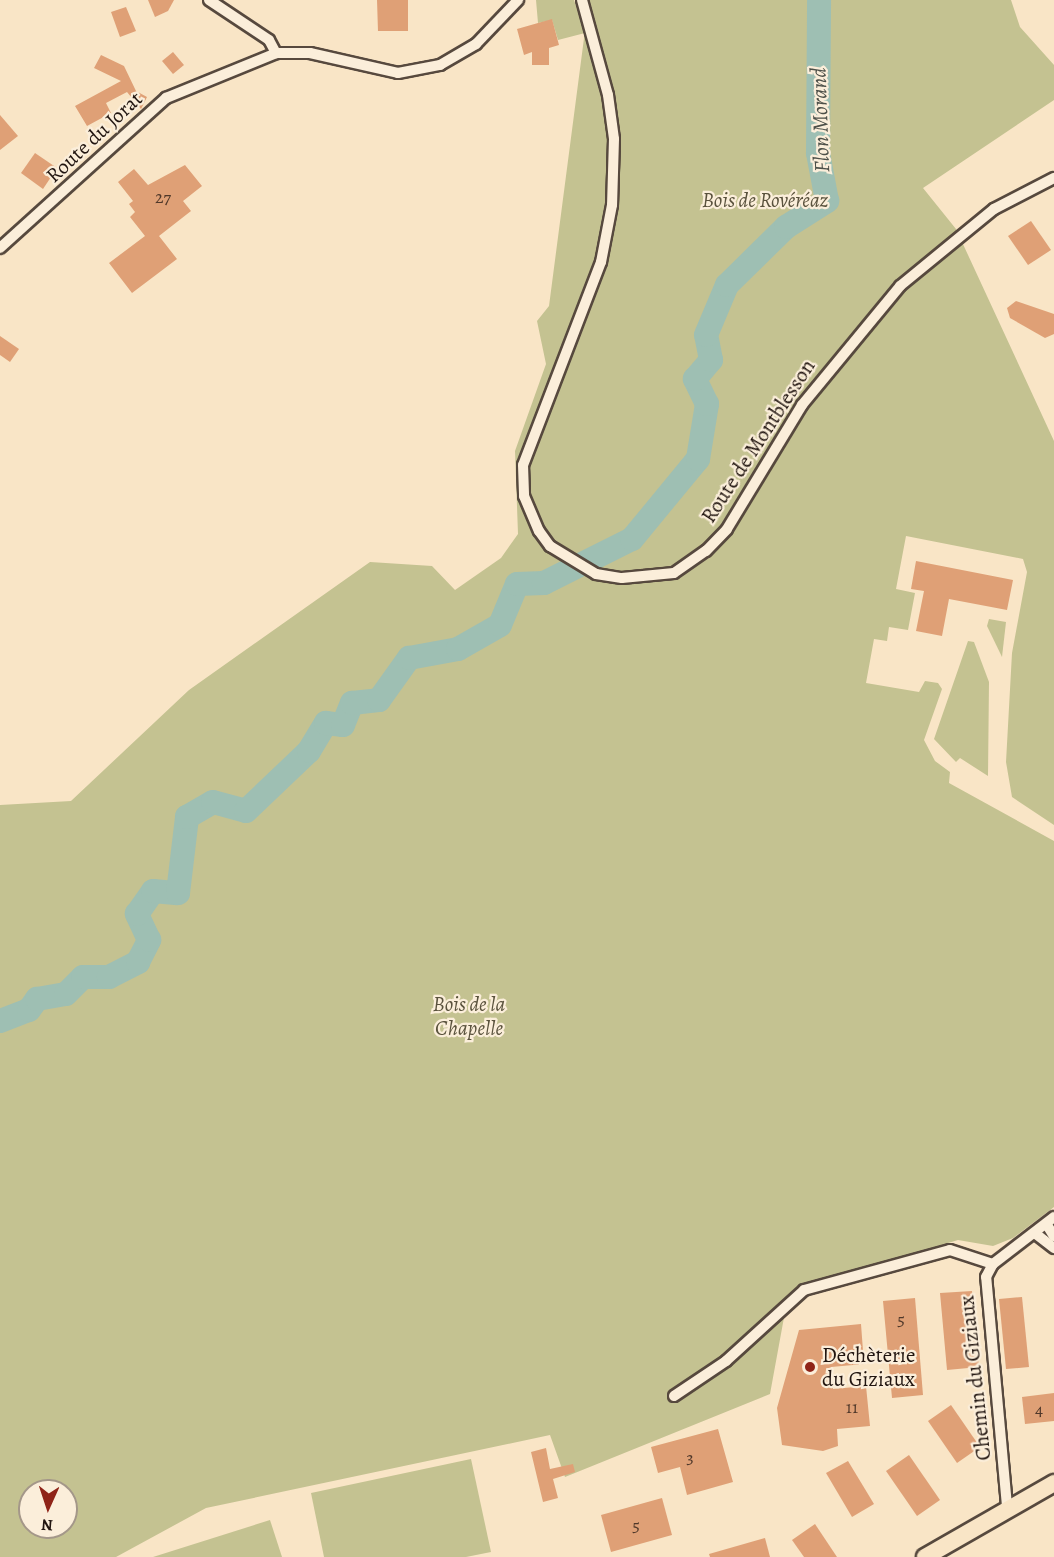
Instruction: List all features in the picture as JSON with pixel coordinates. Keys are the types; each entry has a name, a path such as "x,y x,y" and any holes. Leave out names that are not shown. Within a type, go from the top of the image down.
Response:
{"main road":[{"path":"926,1557 1007,1506 1054,1483"}],"street":[{"path":"209,0 269,40 276,53"},
{"name":"Route du Jorat","path":"0,248 165,98 276,53 310,53 378,71 420,70 476,44 518,0"},
{"name":"Route de Montblesson","path":"582,0 614,139 612,205 601,262 523,465 524,496 539,531 568,559 596,574 622,578 674,573 706,551 727,529 802,405 900,286 994,209 1054,178"},
{"path":"674,1396 726,1361 804,1290 950,1250 993,1264 1036,1234 1050,1221 1054,1236"},
{"path":"1036,1234 1054,1248"},
{"name":"Chemin du Giziaux","path":"993,1264 985,1285 1007,1506"}],"green space":[{"path":"536,0 574,0 585,33 558,40 552,20 538,23"},
{"name":"Bois de la Chapelle","path":"589,0 1011,0 1020,27 1054,65 1054,100 923,188 956,229 1054,441 1054,825 1012,797 1006,762 1012,653 1027,572 1023,559 906,536 896,589 915,593 908,630 889,627 887,641 874,639 866,683 919,692 925,681 938,683 942,689 924,740 935,761 950,772 949,783 1054,841 1054,1207 1013,1238 993,1246 958,1240 818,1282 785,1312 770,1394 565,1477 550,1435 206,1508 116,1557 0,1557 0,805 71,801 189,690 370,562 432,566 455,590 501,558 518,534 515,451 546,364 537,321 549,306"},
{"path":"989,619 1006,622 1002,657 987,626"},
{"path":"968,641 974,642 989,682 988,776 960,758 956,762 934,739"},
{"path":"471,1459 491,1552 466,1557 324,1557 311,1493"},
{"path":"270,1520 282,1557 153,1557"}],"building":[{"path":"148,0 174,0 168,11 155,17"},
{"path":"377,0 408,0 408,31 378,31"},
{"path":"126,7 136,31 120,37 111,12"},
{"path":"552,19 559,45 549,48 549,65 532,65 532,52 524,55 517,29"},
{"path":"173,52 184,65 173,74 162,61"},
{"path":"101,55 124,66 136,91 147,97 141,109 127,92 106,103 111,113 87,126 75,106 121,81 94,68"},
{"path":"0,115 18,136 0,150"},
{"path":"35,153 57,168 43,189 21,173"},
{"path":"185,165 202,186 183,201 191,211 159,236 177,259 132,293 109,263 145,236 130,217 135,212 129,204 133,201 118,182 134,169 148,185"},
{"path":"1031,221 1051,250 1028,265 1008,236"},
{"path":"1016,301 1054,314 1054,334 1045,338 1010,318 1007,308"},
{"path":"0,336 19,349 10,362 0,355"},
{"path":"916,561 1013,580 1007,610 949,599 942,636 916,631 924,591 911,589"},
{"path":"972,1291 979,1367 947,1370 940,1293"},
{"path":"1022,1297 1029,1367 1006,1369 999,1299"},
{"path":"915,1298 923,1395 892,1398 883,1301"},
{"name":"Déchèterie du Giziaux","path":"861,1324 864,1364 831,1367 833,1389 866,1386 870,1426 837,1429 838,1446 823,1451 782,1445 777,1408 799,1330"},
{"path":"1054,1393 1054,1421 1025,1424 1022,1397"},
{"path":"951,1405 980,1447 957,1463 928,1421"},
{"path":"718,1429 733,1482 687,1495 680,1467 658,1473 651,1447"},
{"path":"546,1448 550,1469 573,1464 575,1472 553,1479 558,1498 543,1502 531,1452"},
{"path":"909,1455 940,1500 917,1516 886,1471"},
{"path":"848,1461 874,1504 852,1517 826,1473"},
{"path":"662,1498 672,1535 611,1552 601,1515"},
{"path":"815,1524 837,1557 804,1557 792,1540"},
{"path":"765,1538 770,1557 710,1557 709,1554"}],"waterway":[{"name":"Flon Morand","path":"0,1021 29,1010 37,999 66,994 83,977 109,977 138,962 149,940 137,914 153,891 178,893 187,817 213,802 246,811 309,751 326,723 343,725 352,703 379,700 409,658 458,649 500,625 517,584 544,583 632,539 698,459 707,404 695,379 711,360 706,335 727,285 786,227 827,201 818,153 819,0"}],"place":[{"name":"Déchèterie du Giziaux","path":"810,1367"}],"park label":[{"name":"Bois de Rovéréaz","path":"765,200"}]}
